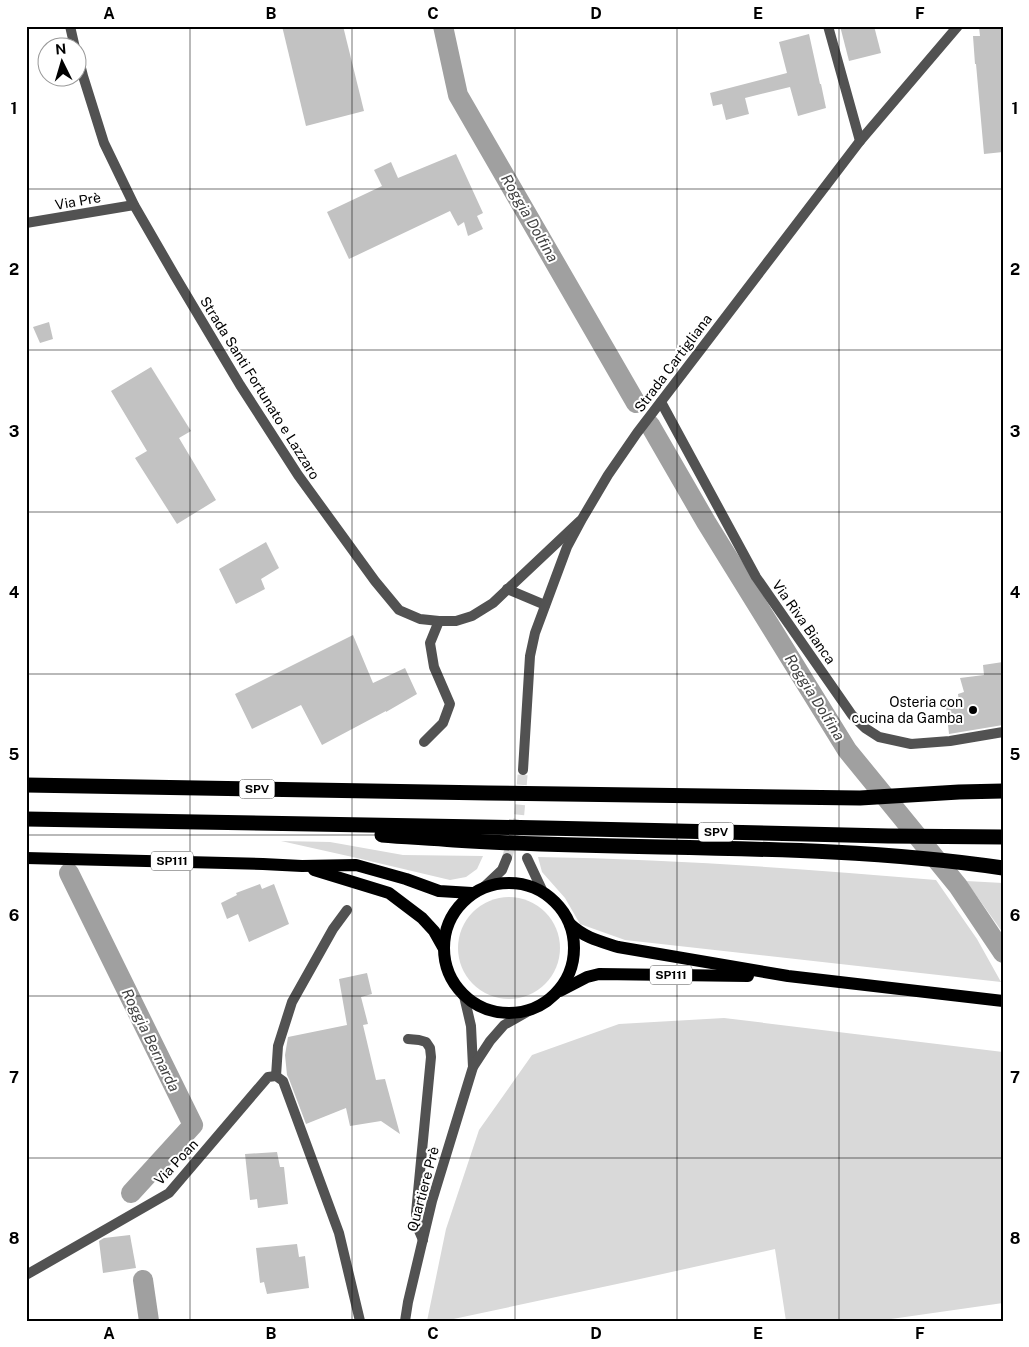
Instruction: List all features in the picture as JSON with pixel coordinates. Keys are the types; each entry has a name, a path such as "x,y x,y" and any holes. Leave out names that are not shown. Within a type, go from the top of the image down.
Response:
{"highway":[{"name":"SPV","path":"26,785 860,798 1003,791"},
{"name":"SPV","path":"26,819 306,824 486,835 545,828 1003,837"},
{"path":"486,835 543,845 863,853 1003,868"}],"main road":[{"name":"SP111","path":"26,858 356,866 406,879 439,891 472,893"},
{"name":"SP111","path":"302,866 388,893 422,918 434,931 443,947"},
{"name":"SP111","path":"558,992 570,971 574,948 570,924 563,911 554,901 543,892 524,884 504,882 484,887 472,893 457,908 447,926 443,947 445,965 452,982 464,996 479,1006 497,1012 516,1013 534,1008 586,976 599,974 788,976"},
{"name":"SP111","path":"570,924 579,932 591,938 618,947 788,976 1003,1001"}],"street":[{"path":"828,26 860,141"},
{"name":"Strada Cartigliana","path":"523,770 530,656 535,633 567,548 582,519 608,475 660,402 860,141 958,26"},
{"name":"Strada Santi Fortunato e Lazzaro","path":"87,88 104,143 134,205 240,385 298,476 399,610 420,619 439,622 456,621 472,616 493,603 582,519"},
{"name":"Via Prè","path":"26,223 134,205"},
{"name":"Via Riva Bianca","path":"660,402 756,576 852,715 865,728 879,737 911,744 950,741 1003,732"},
{"path":"507,589 545,605"},
{"path":"424,742 443,723 450,704 434,667 430,643 439,622"},
{"path":"484,887 502,870 507,858"},
{"path":"527,858 543,892"},
{"path":"347,910 333,929 292,1002 278,1046 276,1076 283,1081 340,1233 360,1321"},
{"name":"Quartiere Prè","path":"464,996 471,1026 473,1067"},
{"name":"Quartiere Prè","path":"405,1321 432,1201 473,1067 490,1041 504,1025 534,1008"},
{"path":"408,1039 426,1042 430,1048 431,1057 416,1212 417,1226 423,1240"},
{"name":"Via Poan","path":"26,1275 169,1193 268,1077 276,1076"}],"shaded area":[{"path":"281,841 330,842 403,855 483,856 477,869 466,877 450,880"},
{"path":"538,857 737,865 936,880 977,939 1001,982 625,940 580,924 565,898 542,872"},
{"path":"966,881 1003,883 1003,933"},
{"path":"509,897 519,898 538,905 552,919 559,938 559,958 552,977 538,991 519,998 509,999 499,998 480,991 466,977 459,958 458,948 459,938 466,919 480,905 499,898"},
{"path":"724,1018 1003,1052 1003,1303 877,1321 786,1321 775,1249 444,1321 427,1321 446,1229 479,1130 532,1055 619,1024"}],"building":[{"path":"282,26 343,26 364,111 306,126"},
{"path":"840,26 874,26 881,53 849,61"},
{"path":"1003,26 1003,152 984,154 973,36 980,36 979,27"},
{"path":"809,34 826,108 798,116 790,87 745,98 749,114 726,120 722,104 713,106 710,93 787,73 779,42"},
{"path":"456,154 483,213 477,216 483,229 468,236 464,222 458,226 450,211 349,259 327,212 382,186 374,170 391,162 398,178"},
{"path":"49,322 53,339 40,343 33,327"},
{"path":"151,367 191,431 179,438 216,500 177,524 135,458 147,451 111,391"},
{"path":"266,542 279,568 261,579 265,589 236,604 219,569"},
{"path":"353,635 373,683 405,668 417,694 322,745 301,705 252,729 235,694"},
{"path":"1003,662 1003,725 949,734 946,705 959,702 958,694 964,692 960,678 984,675 983,665"},
{"path":"260,884 262,889 274,884 289,924 249,942 238,914 227,919 221,903 237,895 236,893"},
{"path":"367,973 372,994 361,997 368,1024 363,1025 376,1080 385,1079 400,1134 381,1121 350,1126 346,1108 306,1124 287,1075 285,1055 288,1037 347,1025 339,979"},
{"path":"277,1152 280,1167 284,1167 288,1204 258,1208 257,1199 250,1200 245,1154"},
{"path":"130,1235 136,1268 103,1273 99,1241 104,1238"},
{"path":"297,1244 299,1257 305,1256 309,1288 267,1294 264,1282 260,1283 256,1248"}],"waterway":[{"name":"Roggia Dolfina","path":"443,26 458,95 636,403"},
{"name":"Roggia Dolfina","path":"650,425 706,522 847,750 958,886 1003,953"},
{"name":"Roggia Bernarda","path":"69,873 193,1125 131,1193"},
{"name":"Roggia Bernarda","path":"143,1280 149,1321"}],"tunnel":[{"path":"507,858 519,817 523,770"}],"place":[{"name":"Osteria con cucina da Gamba","path":"973,710"}]}
